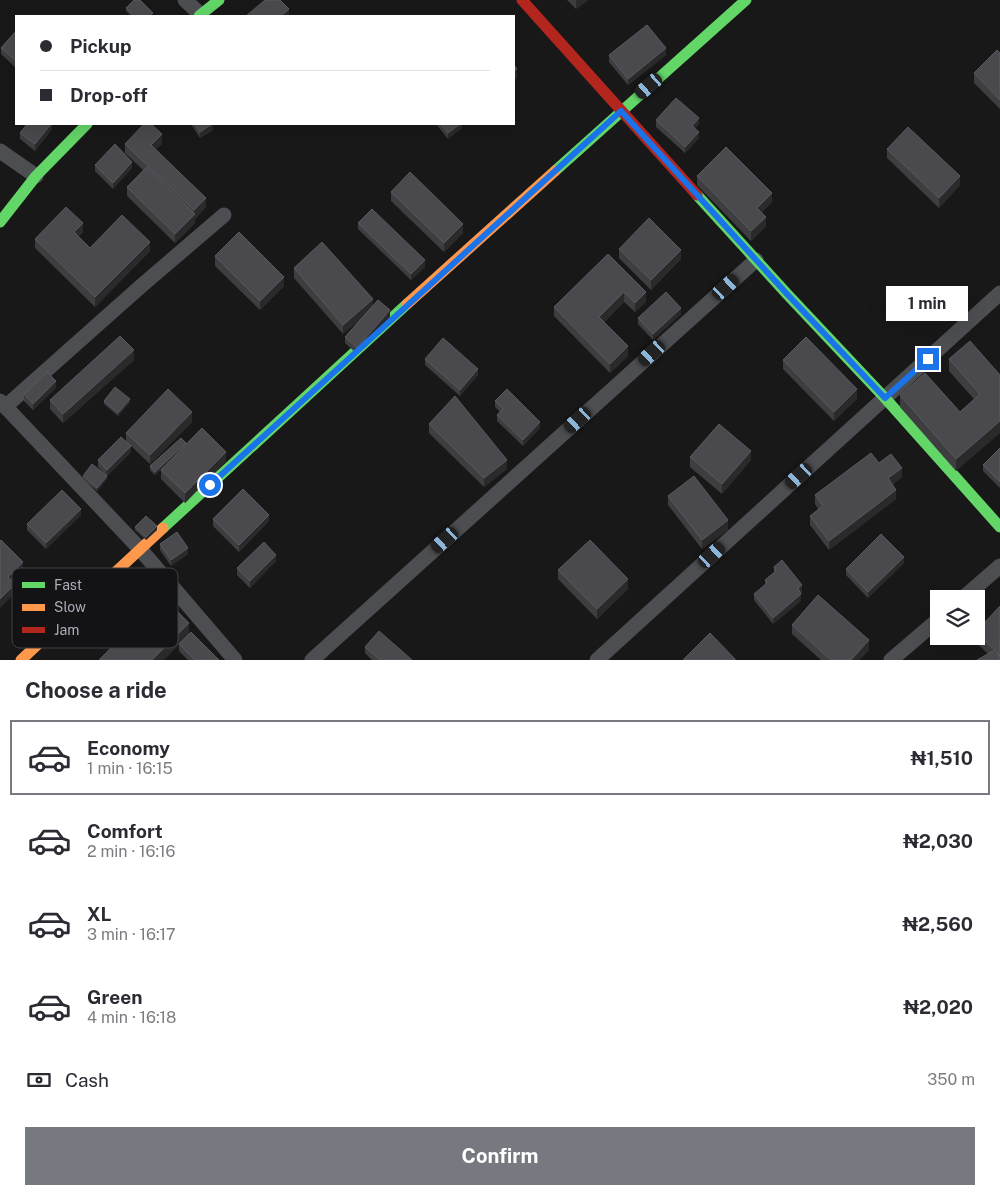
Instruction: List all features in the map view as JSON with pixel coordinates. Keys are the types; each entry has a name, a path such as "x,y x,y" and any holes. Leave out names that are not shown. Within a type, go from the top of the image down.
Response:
{"street":[{"path":"185,0 199,15"},
{"path":"201,15 219,0"},
{"path":"522,0 1000,527"},
{"path":"120,568 621,111 746,0"},
{"path":"0,222 36,176 86,125"},
{"path":"0,152 36,176"},
{"path":"156,568 3,404 224,215"},
{"path":"312,660 756,260"},
{"path":"597,660 1000,293"},
{"path":"972,590 1000,566"},
{"path":"178,593 236,660"},
{"path":"891,660 930,627"},
{"path":"21,660 34,648"}],"building":[{"path":"134,0 140,0 153,13 151,15 133,15 126,8"},
{"path":"265,0 280,0 289,9 282,15 247,15"},
{"path":"647,25 666,48 628,79 609,55"},
{"path":"15,32 15,60 1,48"},
{"path":"997,50 1000,53 1000,100 974,73"},
{"path":"676,98 699,118 692,126 699,132 685,147 656,120"},
{"path":"26,125 50,125 35,144 20,133"},
{"path":"143,125 152,125 162,134 151,145 206,198 194,210 125,144"},
{"path":"196,125 210,125 200,132"},
{"path":"442,125 459,125 448,133"},
{"path":"908,127 960,176 939,198 887,149"},
{"path":"115,144 132,162 113,183 95,165"},
{"path":"726,147 772,193 757,208 766,217 751,231 697,176"},
{"path":"147,167 195,214 175,234 127,187"},
{"path":"410,172 463,224 444,243 391,192"},
{"path":"66,207 83,223 74,232 90,248 122,215 150,242 95,297 35,239"},
{"path":"372,209 425,260 411,274 358,223"},
{"path":"649,218 681,250 651,280 619,249"},
{"path":"239,232 284,277 260,301 215,256"},
{"path":"322,242 373,299 343,325 294,268"},
{"path":"608,254 646,292 635,303 624,292 599,317 628,346 610,364 554,307"},
{"path":"666,292 681,308 653,334 638,318"},
{"path":"378,300 390,310 357,348 345,337"},
{"path":"120,336 134,350 63,414 50,400"},
{"path":"806,337 857,389 834,412 783,360"},
{"path":"443,338 478,369 460,390 425,359"},
{"path":"970,341 1000,375 1000,421 956,459 900,395 925,373 960,412 980,394 949,359"},
{"path":"47,372 56,381 33,404 24,394"},
{"path":"115,387 130,399 118,413 104,401"},
{"path":"168,389 192,412 150,455 126,433"},
{"path":"507,389 540,422 523,440 497,415 503,409 495,401"},
{"path":"455,396 507,460 484,478 429,424"},
{"path":"719,424 751,451 722,484 690,457"},
{"path":"202,428 226,452 185,493 161,470"},
{"path":"121,437 131,446 107,470 98,460"},
{"path":"181,438 186,443 155,472 150,466"},
{"path":"1000,448 1000,482 983,465"},
{"path":"871,453 879,463 891,454 902,468 888,478 896,490 829,541 810,516 823,506 815,495"},
{"path":"92,464 107,476 97,488 83,476"},
{"path":"694,476 728,520 702,540 668,496"},
{"path":"243,489 269,515 239,545 213,519"},
{"path":"62,490 81,509 46,543 27,524"},
{"path":"146,516 157,526 146,537 135,527"},
{"path":"177,532 188,548 171,560 160,544"},
{"path":"881,534 904,557 868,592 846,569"},
{"path":"590,540 628,579 597,609 558,570"},
{"path":"0,541 23,562 17,568 12,568 12,573 8,577 12,581 12,587 0,599"},
{"path":"264,542 276,555 250,581 237,568"},
{"path":"782,560 802,585 798,588 801,594 773,618 754,594 767,583 765,580 776,571 774,567"},
{"path":"818,595 869,640 851,660 831,660 792,625"},
{"path":"1000,606 1000,656 996,652 1000,660 977,660 995,650 985,641 985,622"},
{"path":"178,612 189,623 178,634"},
{"path":"379,631 412,660 380,660 365,647"},
{"path":"191,632 219,660 195,660 179,644"},
{"path":"710,633 735,660 683,660"},
{"path":"111,648 164,648 152,660 99,660"}],"traffic: fast":[{"path":"200,15 219,0"},
{"path":"555,171 746,0"},
{"path":"0,222 36,176 86,125"},
{"path":"697,195 885,398 1000,527"},
{"path":"163,528 407,304"}],"traffic: slow":[{"path":"407,304 555,171"},
{"path":"120,568 163,528"},
{"path":"21,660 34,648"}],"traffic: jam":[{"path":"522,0 697,195"}],"route":[{"path":"210,485 621,111 787,294 885,398 928,359"}]}
